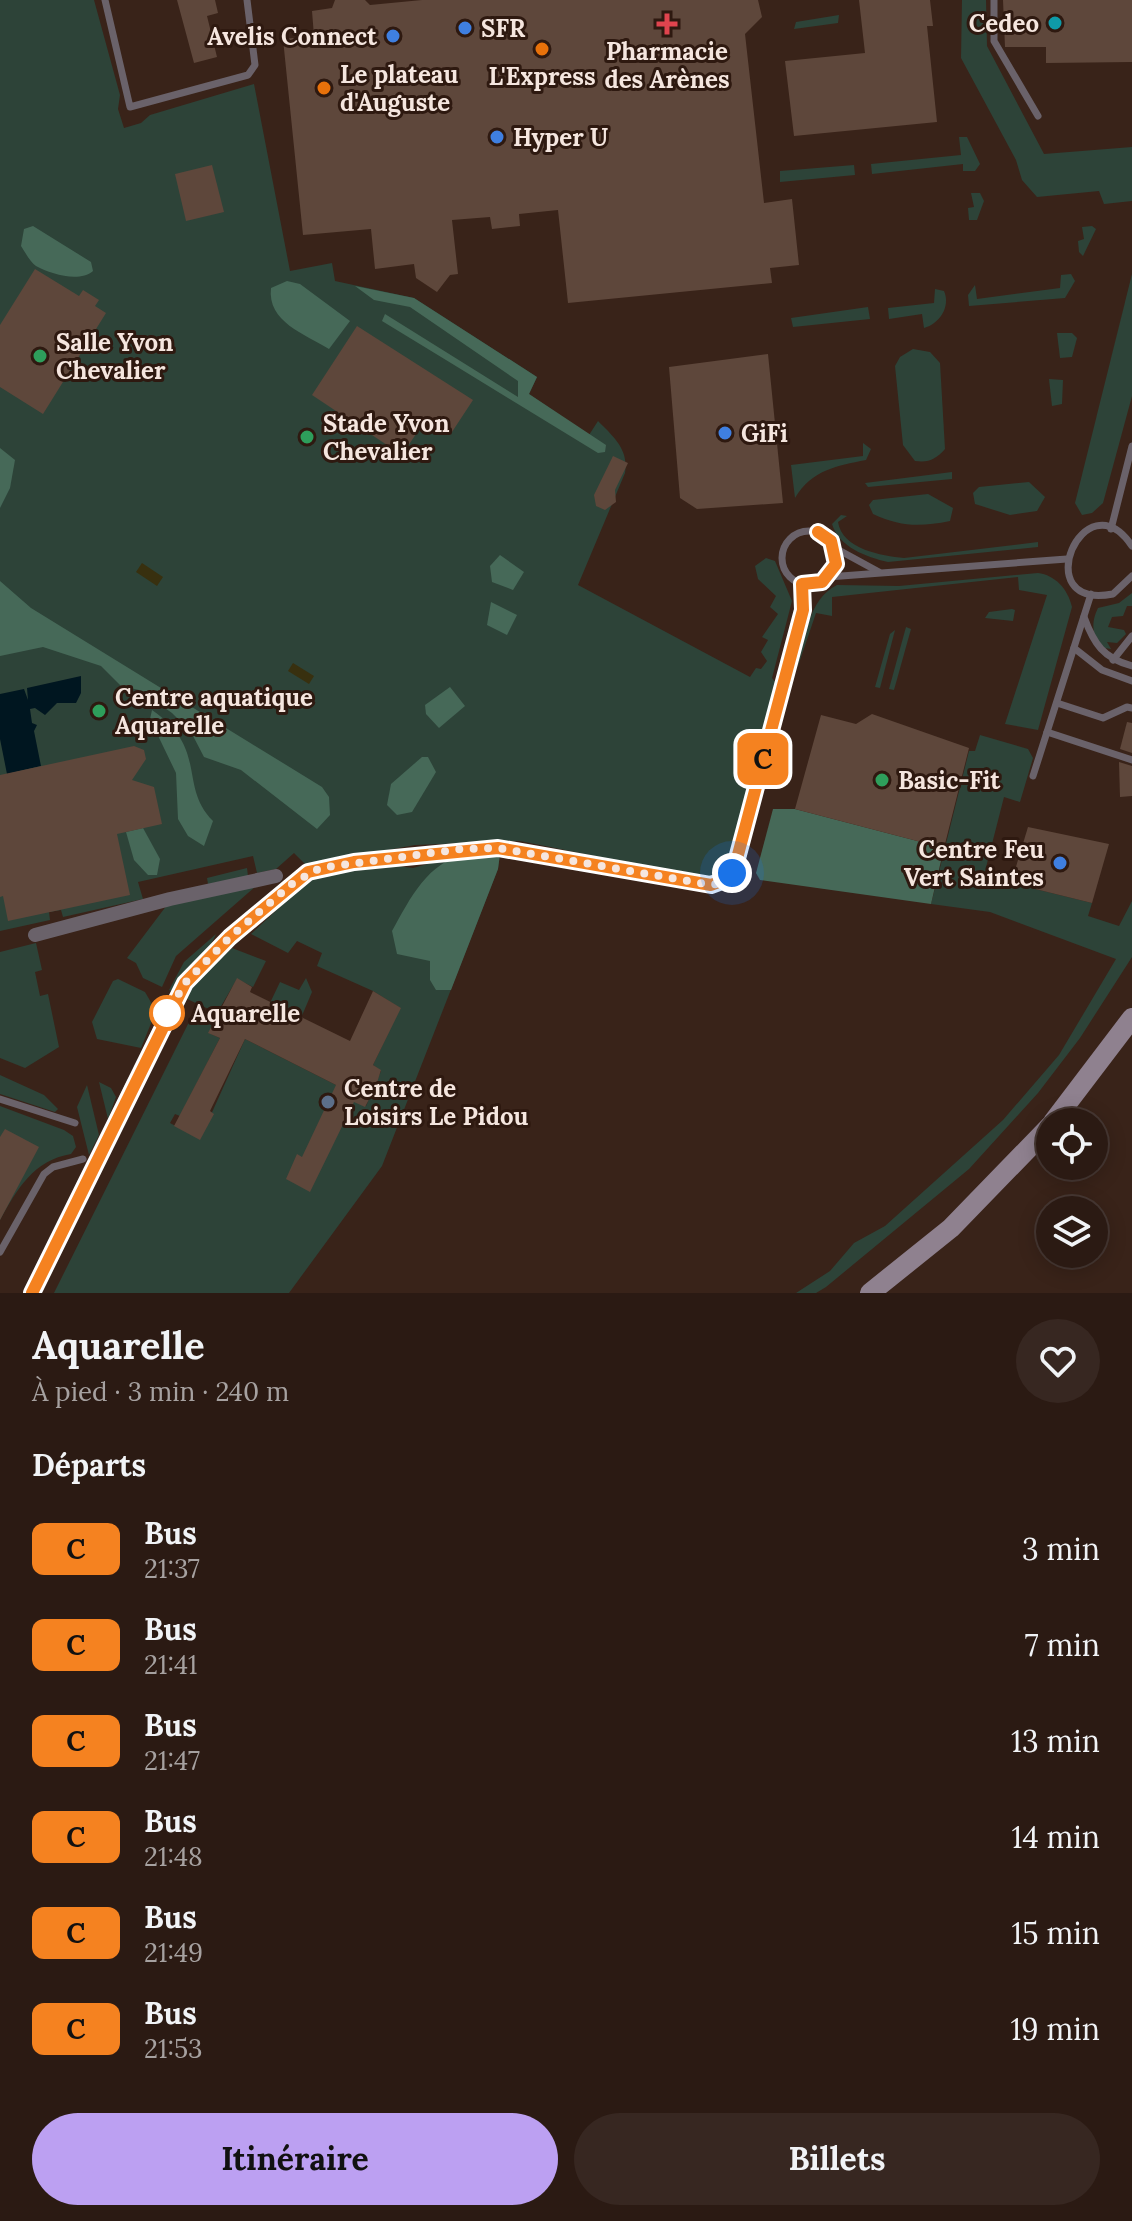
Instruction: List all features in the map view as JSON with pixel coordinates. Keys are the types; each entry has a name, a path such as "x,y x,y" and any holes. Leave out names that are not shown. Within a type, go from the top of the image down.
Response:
{"main road":[{"path":"1064,1108 1132,1018"},
{"path":"870,1293 951,1228 1036,1140"}],"street":[{"path":"35,935 276,876"},
{"path":"32,1293 134,1082"}],"lane":[{"path":"105,0 130,107 248,75 255,65 247,0"},
{"path":"994,0 994,41 1038,116"},
{"path":"1111,529 1132,446"},
{"path":"1132,546 1126,538 1111,529 1085,531 1076,538 1067,559 1072,581 1091,594 1113,594 1132,576"},
{"path":"881,573 835,548 825,535 810,530 788,541 783,566 793,580 802,584 816,584 828,577 1067,559"},
{"path":"828,577 836,564 835,548"},
{"path":"802,584 803,610"},
{"path":"134,1082 185,983 283,891 320,868 461,849 498,848 711,885 723,883 735,866 803,610 816,584"},
{"path":"1033,776 1091,594"},
{"path":"1084,617 1094,645 1113,660 1132,666"},
{"path":"1113,660 1131,637"},
{"path":"1074,648 1102,670 1132,681"},
{"path":"1122,650 1132,652"},
{"path":"1057,703 1103,718 1127,707 1132,708"},
{"path":"1047,732 1132,760"},
{"path":"0,1099 75,1123"},
{"path":"0,1252 44,1174 53,1167 83,1159"}],"green space":[{"name":"Stade Yvon Chevalier","path":"0,0 94,0 120,95 118,109 124,128 141,123 150,115 254,84 290,271 332,263 335,281 414,298 537,377 529,394 589,435 598,421 615,438 625,457 625,473 578,585 750,677 756,668 761,669 767,661 761,652 768,640 762,637 778,614 770,607 776,596 758,579 755,566 766,558 775,561 792,601 772,678 778,685 776,695 724,875 710,879 520,841 415,845 306,865 294,853 276,869 257,873 253,856 138,882 143,899 63,917 61,910 49,912 50,920 0,931"},
{"path":"962,0 986,0 987,46 1044,154 1132,147 1132,201 1104,204 1099,191 1037,197 1022,180 1016,160 961,58"},
{"path":"839,15 838,23 794,29 796,22"},
{"path":"959,137 967,137 980,164 975,171 963,171 963,164 872,174 871,164 961,155"},
{"path":"854,165 855,175 780,182 780,171"},
{"path":"971,193 980,193 984,201 977,220 969,220 968,208 974,207"},
{"path":"33,226 91,262 93,271 73,277 36,266 21,246 24,229"},
{"path":"1092,226 1096,229 1083,256 1079,252 1078,241 1084,239 1082,227"},
{"path":"1071,274 1075,281 1065,298 969,306 968,295 975,285 977,299 1060,288 1061,275"},
{"path":"1132,274 1132,396 1103,503 1092,513 1082,515 1075,503"},
{"path":"287,281 300,284 350,321 329,349 290,326 275,310 271,288"},
{"path":"355,286 414,298 537,377 529,394 606,445 605,452 598,453 382,321 385,314 518,397 518,381 410,307 374,300"},
{"path":"935,289 944,291 946,303 934,323 924,328 922,314 889,319 888,308 934,303"},
{"path":"868,307 870,319 793,327 791,318"},
{"path":"1057,333 1072,333 1077,338 1072,357 1060,358"},
{"path":"913,349 930,352 940,363 945,449 928,461 915,461 903,445 895,366 900,357"},
{"path":"1049,379 1063,380 1062,404 1052,406"},
{"path":"863,443 871,449 866,460 817,475 795,498 791,465 863,456"},
{"path":"0,448 15,460 10,488 0,508"},
{"path":"952,472 952,479 868,487 865,483"},
{"path":"1029,482 1045,497 1037,511 1010,515 975,504 973,493 979,487"},
{"path":"928,494 953,508 950,521 902,524 873,514 869,505 873,500"},
{"path":"841,515 847,516 838,522 847,539 864,549 895,557 1038,542 1038,547 888,562 862,554 841,539 832,524"},
{"path":"500,555 524,572 513,590 492,582 490,566"},
{"path":"1038,573 1060,584 1072,607 1038,730 1005,724 1047,595 1019,590 1018,577 832,597 832,616 816,613 797,669 813,610 827,591 837,585 899,586"},
{"path":"0,581 31,608 322,787 329,797 330,815 317,829 241,770 204,757 191,732 172,713 139,690 121,686 101,666 43,647 0,656"},
{"path":"1132,593 1132,606 1127,606 1123,616 1112,617 1108,627 1124,630 1126,634 1117,643 1107,642 1111,649 1105,648 1097,639 1094,629 1098,608 1119,603"},
{"path":"491,602 517,615 507,635 487,625"},
{"path":"1015,610 1013,621 985,618 989,612"},
{"path":"906,627 911,629 894,690 889,689"},
{"path":"895,630 880,688 875,687 890,634"},
{"path":"450,687 465,706 439,728 426,714 425,705"},
{"path":"152,710 181,739 197,794 213,821 204,846 188,836 178,819 176,773 150,719"},
{"path":"980,735 1028,749 1033,758 1020,802 1004,797 982,883 1008,888 1011,883 1092,903 1088,916 1119,926 1132,901 1132,957 1080,1038 1038,1093 969,1169 826,1287 816,1293 796,1293 830,1271 854,1243 885,1226 1003,1120 1059,1055 1116,959 990,912 931,904 969,751 975,751"},
{"path":"422,757 428,757 436,772 412,812 397,815 387,805 391,784"},
{"path":"773,809 795,809 944,848 931,904 760,880 756,873"},
{"path":"143,828 160,859 157,875 148,875 134,860 126,832"},
{"path":"467,853 500,854 498,869 382,1166 289,1293 54,1293 192,1016 213,1025 209,1033 220,1038 180,1116 175,1114 170,1123 200,1139 245,1039 336,1085 366,1106 381,1071 373,1065 400,1008 373,991 317,966 322,953 297,941 288,953 251,934 314,875 382,864 413,868"},
{"path":"467,853 500,854 498,869 451,990 436,990 430,980 430,961 397,954 392,931 431,873 453,858"},
{"path":"247,868 248,876 208,884 207,878"},
{"path":"256,886 176,956 162,987 143,978 136,963 127,958 167,905"},
{"path":"216,934 173,992 169,990 184,962"},
{"path":"36,943 42,970 35,972 40,996 48,994 59,1047 25,1068 0,1058 0,952"},
{"path":"232,948 266,961 253,987 237,979 217,1013 185,998 197,981"},
{"path":"306,978 312,992 301,1018 270,1003 280,982 299,990"},
{"path":"118,979 145,992 156,1011 141,1048 97,1039 92,1022 113,981"},
{"path":"0,1075 44,1095 58,1109 55,1112 0,1094"},
{"path":"99,1082 111,1088 116,1097 108,1119"},
{"path":"87,1085 99,1135 89,1155 77,1107"},
{"path":"0,1106 64,1130 73,1136 76,1147 71,1154 58,1157 37,1169 13,1197 0,1220"}],"sand":[{"path":"142,563 163,577 157,586 136,572"},
{"path":"293,663 314,676 309,684 288,671"}],"water":[{"path":"81,676 81,693 76,703 57,703 45,715 35,708 30,709 32,723 37,725 34,731 41,766 7,774 0,739 0,694 24,689 28,700 27,688"}],"building":[{"path":"177,0 215,0 218,13 207,16 217,57 194,63"},
{"name":"Hyper U","path":"335,0 365,0 370,5 422,0 758,0 762,17 745,34 764,203 792,199 799,265 770,268 772,283 568,303 558,210 519,214 520,226 492,229 490,217 452,220 458,274 450,275 437,292 416,278 414,264 375,269 371,229 303,235 283,39 314,36 312,11 332,8"},
{"path":"859,0 930,0 933,26 927,26 937,122 794,136 785,61 865,53"},
{"name":"Cedeo","path":"1003,0 1132,0 1132,62 1046,63 1046,47 1005,47"},
{"path":"212,165 224,212 186,221 175,174"},
{"name":"Salle Yvon Chevalier","path":"35,269 79,296 83,290 99,300 95,306 106,313 43,414 0,387 0,325"},
{"path":"357,326 473,400 450,435 426,419 402,455 312,395"},
{"name":"GiFi","path":"768,354 783,503 697,509 680,498 669,367"},
{"path":"613,456 628,463 615,490 616,502 605,510 596,506 594,495"},
{"name":"Basic-Fit","path":"872,714 969,748 944,848 795,809 821,715 856,724"},
{"path":"1127,722 1132,723 1132,753 1120,749"},
{"path":"134,746 144,750 146,759 132,780 154,787 162,824 117,834 130,895 8,921 3,896 0,897 0,775"},
{"path":"1119,762 1132,766 1132,796 1120,797"},
{"name":"Centre Feu Vert Saintes","path":"1028,827 1109,844 1092,903 1011,883"},
{"path":"237,978 252,987 250,992 350,1041 373,991 401,1008 373,1065 381,1070 376,1086 365,1107 354,1102 310,1192 286,1179 297,1154 302,1157 336,1085 245,1039 210,1111 214,1114 200,1140 174,1126 220,1038 208,1033"},
{"path":"5,1129 39,1147 0,1220 0,1137"}],"bus line":[{"name":"C","path":"32,1293 173,1001 185,983 230,937 308,872 354,862 461,849 498,848 524,850 711,885 723,883 735,866 803,610 802,584 822,582 836,564 835,548 825,535 818,532"}],"place":[{"name":"Cedeo","path":"1055,23"},
{"name":"Pharmacie des Arènes","path":"667,24"},
{"name":"SFR","path":"465,28"},
{"name":"Avelis Connect","path":"393,36"},
{"name":"L'Express","path":"542,49"},
{"name":"Le plateau d'Auguste","path":"324,88"},
{"name":"Hyper U","path":"497,137"},
{"name":"Salle Yvon Chevalier","path":"40,356"},
{"name":"GiFi","path":"725,433"},
{"name":"Stade Yvon Chevalier","path":"307,437"},
{"name":"Centre aquatique Aquarelle","path":"99,711"},
{"name":"Basic-Fit","path":"882,780"},
{"name":"Centre Feu Vert Saintes","path":"1060,863"},
{"name":"Aquarelle","path":"167,1013"},
{"name":"Centre de Loisirs Le Pidou","path":"328,1102"}],"route":[{"path":"167,1013 166,1016 185,983 230,937 293,883 320,868 461,849 498,848 524,850 711,885 723,883 732,873"}]}
